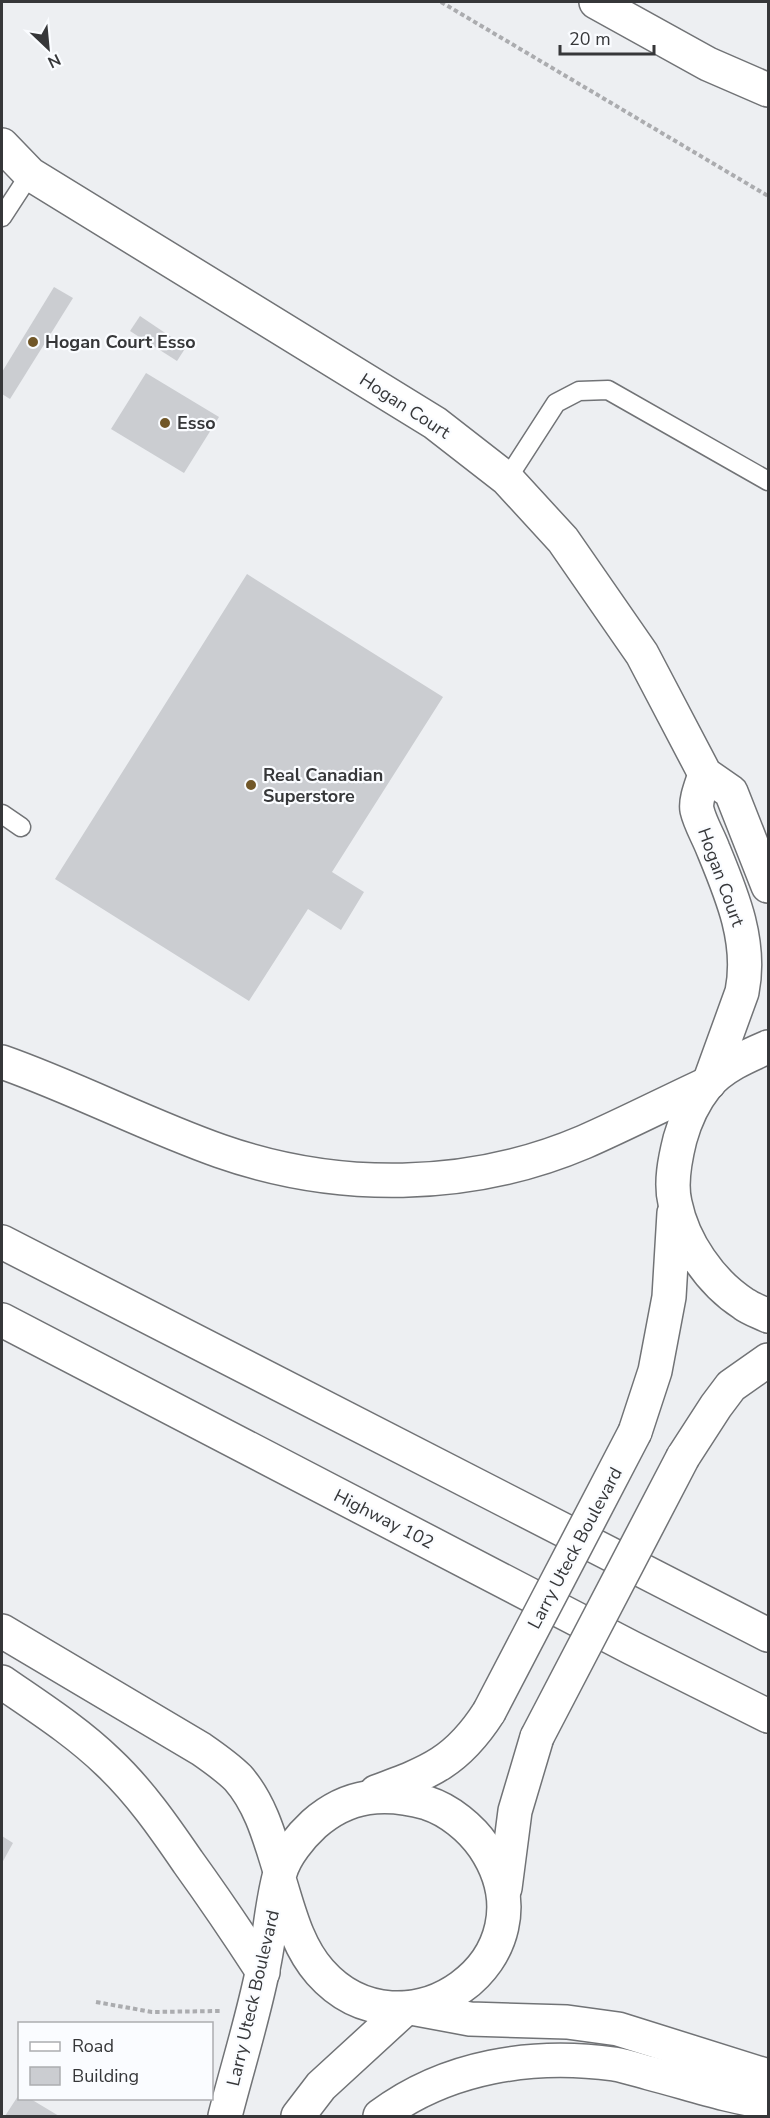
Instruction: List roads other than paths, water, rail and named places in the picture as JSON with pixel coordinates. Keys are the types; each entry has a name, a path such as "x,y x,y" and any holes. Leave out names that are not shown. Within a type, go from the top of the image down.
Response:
{"main road":[{"path":"596,2 708,64 768,90"},
{"name":"Hogan Court","path":"2,145 30,174 435,423 507,479 563,540 642,654 705,774 731,792 768,886"},
{"name":"Hogan Court","path":"705,774 696,808 732,894 741,927 745,979 708,1084"},
{"path":"2,1062 219,1151 269,1166 315,1175 371,1180 419,1180 467,1175 525,1162 582,1142 708,1084 736,1063 768,1047"},
{"name":"Larry Uteck Boulevard","path":"340,1805 436,1767 465,1745 489,1712 635,1432 655,1371 669,1297 676,1154 683,1127 708,1084"},
{"path":"675,1202 694,1252 708,1271 744,1304 768,1316"},
{"path":"2,1242 768,1635"},
{"name":"Highway 102","path":"2,1320 768,1716"},
{"path":"298,2116 321,2086 409,2008 436,2001 462,1987 481,1971 494,1952 502,1928 515,1811 537,1737 683,1457 731,1386 768,1360"},
{"path":"2,1632 201,1749 238,1778 261,1814 292,1924 305,1951 319,1971 335,1987 352,1998 375,2005 409,2008 470,2019 567,2022 618,2029 768,2076"},
{"path":"2,1682 81,1737 135,1789 220,1908 262,1972"},
{"path":"280,1875 291,1852 308,1830 340,1805 366,1797 390,1795 431,1804 448,1813 473,1833 491,1857 498,1874 504,1904"},
{"name":"Larry Uteck Boulevard","path":"225,2116 262,1972 280,1875"},
{"path":"380,2116 428,2086 458,2075 504,2064 535,2061 615,2064 768,2102"}],"lane":[{"path":"2,217 30,174"},
{"path":"507,479 556,403 579,391 608,390 768,481"},
{"path":"2,814 21,827"}],"place":[{"name":"Hogan Court Esso","path":"33,342"},
{"name":"Esso","path":"165,423"},
{"name":"Real Canadian Superstore","path":"251,785"}]}
